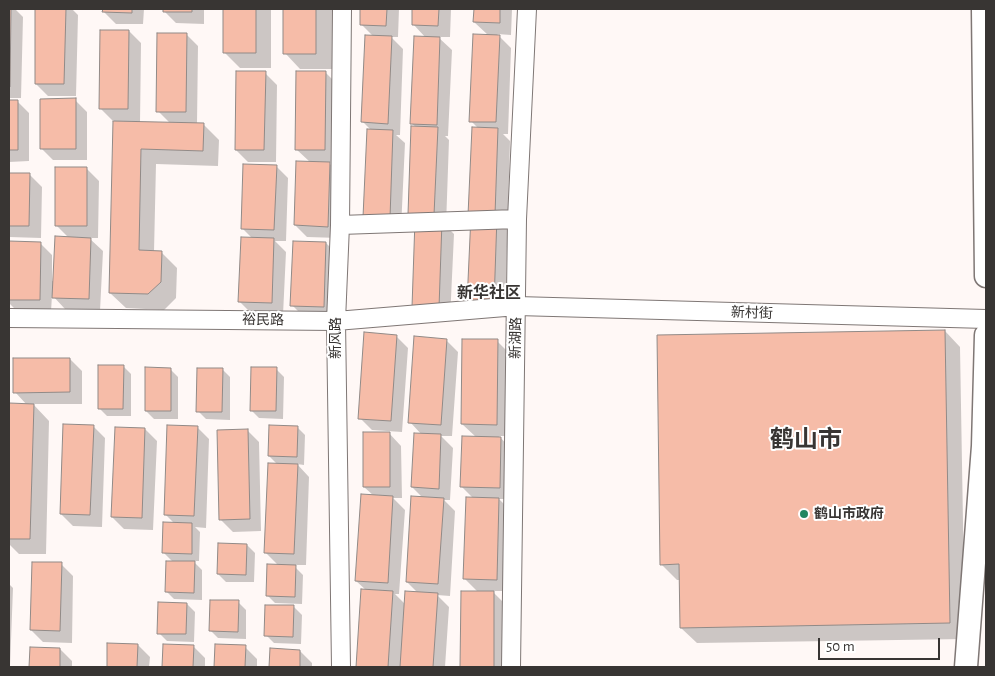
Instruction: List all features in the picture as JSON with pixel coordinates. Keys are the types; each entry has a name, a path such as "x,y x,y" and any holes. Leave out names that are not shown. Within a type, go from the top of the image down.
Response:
{"street":[{"name":"新风路","path":"341,667 336,321 340,225 342,9"},
{"name":"新湖路","path":"511,667 517,220 527,9"},
{"path":"983,9 986,276"},
{"path":"340,225 517,220"},
{"name":"新村街","path":"517,306 986,319"},
{"name":"裕民路","path":"9,318 336,321 517,306"},
{"path":"966,667 984,446 986,335"}],"building":[{"path":"9,9 11,9 10,87 9,87"},
{"path":"35,9 66,9 64,84 35,84"},
{"path":"103,9 132,9 132,13 102,12"},
{"path":"163,9 192,9 192,12 163,12"},
{"path":"223,9 256,9 256,53 223,53"},
{"path":"283,9 316,9 316,54 283,54"},
{"path":"360,9 387,9 386,26 360,25"},
{"path":"412,9 439,9 438,26 412,25"},
{"path":"474,9 500,9 500,23 473,22"},
{"path":"100,30 129,30 128,109 99,109"},
{"path":"157,33 187,33 186,112 156,112"},
{"path":"473,34 500,35 496,122 469,122"},
{"path":"365,35 392,36 388,124 361,122"},
{"path":"414,36 440,37 437,125 410,124"},
{"path":"236,71 266,71 264,150 235,150"},
{"path":"296,71 326,71 325,150 295,150"},
{"path":"76,98 76,149 40,149 40,99"},
{"path":"9,100 18,100 18,150 9,150"},
{"path":"113,121 204,123 203,151 141,149 139,250 162,251 161,282 148,294 109,293"},
{"path":"411,126 438,127 434,215 408,214"},
{"path":"472,127 498,128 495,215 468,215"},
{"path":"367,129 393,130 390,218 363,217"},
{"path":"296,161 330,162 328,227 294,225"},
{"path":"243,164 277,165 274,230 241,229"},
{"path":"55,167 87,167 87,226 55,226"},
{"path":"9,173 30,173 29,226 9,226"},
{"path":"471,215 497,216 494,304 467,303"},
{"path":"415,220 442,221 439,308 412,307"},
{"path":"55,236 91,238 89,299 52,298"},
{"path":"241,237 274,238 272,303 238,302"},
{"path":"9,241 41,242 40,300 9,300"},
{"path":"293,241 326,242 324,307 290,306"},
{"name":"鹤山市政府","path":"945,330 950,623 680,628 679,564 660,565 657,335"},
{"path":"364,332 397,335 391,421 358,419"},
{"path":"414,336 447,339 441,425 408,423"},
{"path":"462,339 498,339 497,425 461,424"},
{"path":"13,358 70,358 70,392 13,393"},
{"path":"98,365 124,365 123,409 98,409"},
{"path":"145,367 171,368 171,411 145,411"},
{"path":"251,367 277,367 276,411 250,411"},
{"path":"197,368 223,368 222,412 196,412"},
{"path":"9,403 34,404 30,539 9,539"},
{"path":"63,424 94,425 90,515 60,514"},
{"path":"167,425 198,426 194,516 164,515"},
{"path":"269,425 298,426 297,457 268,456"},
{"path":"115,427 145,428 142,518 111,517"},
{"path":"248,429 250,519 219,520 217,430"},
{"path":"363,432 390,432 390,487 363,487"},
{"path":"414,433 441,434 439,489 411,487"},
{"path":"462,436 501,437 500,488 460,487"},
{"path":"268,463 298,464 294,554 264,553"},
{"path":"361,494 393,496 388,583 355,581"},
{"path":"411,496 444,498 438,584 406,582"},
{"path":"466,497 499,498 497,580 463,579"},
{"path":"163,522 192,523 192,554 162,553"},
{"path":"218,543 247,544 246,575 217,574"},
{"path":"166,561 195,561 194,593 165,592"},
{"path":"32,562 62,562 60,631 30,630"},
{"path":"267,564 296,565 295,597 266,596"},
{"path":"361,589 393,591 388,667 356,667"},
{"path":"405,591 438,593 433,667 400,667"},
{"path":"461,591 494,591 494,667 460,667"},
{"path":"210,600 239,600 238,632 209,631"},
{"path":"158,602 187,603 186,634 157,634"},
{"path":"265,605 294,605 293,637 264,636"},
{"path":"107,643 138,644 137,667 107,667"},
{"path":"163,644 194,645 193,667 162,667"},
{"path":"215,644 246,645 245,667 214,667"},
{"path":"30,647 60,648 60,667 29,667"},
{"path":"270,648 300,650 300,667 269,667"}],"place":[{"name":"鹤山市政府","path":"804,514"}],"district":[{"name":"新华社区","path":"489,293"},
{"name":"鹤山市","path":"806,440"}]}
